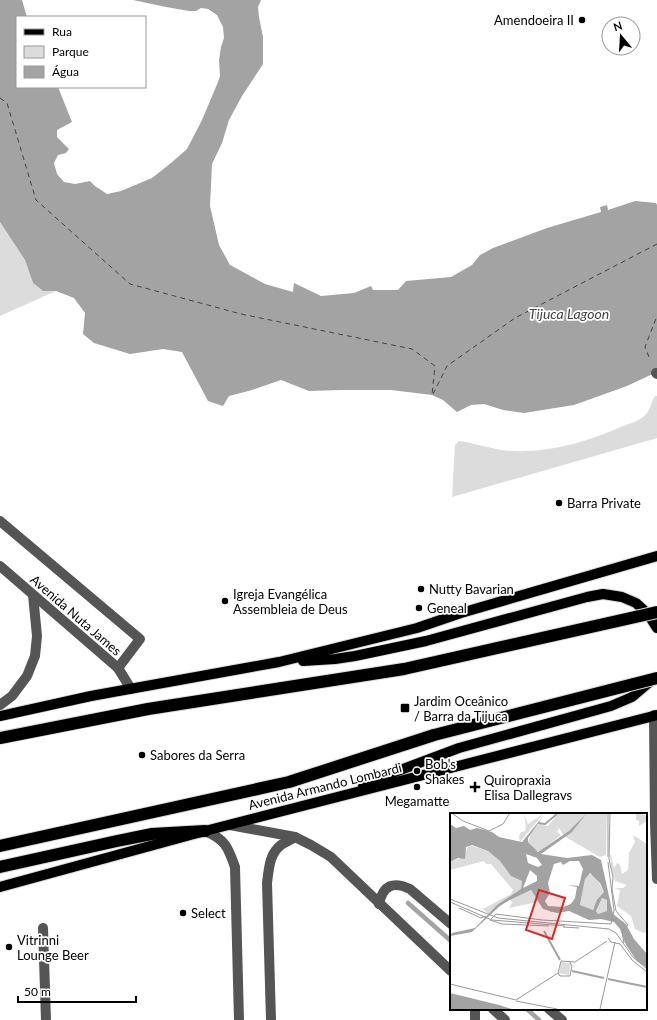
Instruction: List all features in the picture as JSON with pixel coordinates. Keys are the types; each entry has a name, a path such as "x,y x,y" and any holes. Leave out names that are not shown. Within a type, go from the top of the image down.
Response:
{"highway":[{"path":"0,738 148,709 404,669 657,612"},
{"name":"Avenida Armando Lombardi","path":"0,846 267,788 290,782 434,735 657,678"},
{"path":"0,867 145,836 205,831"}],"main road":[{"path":"0,716 90,696 279,662 416,628 461,613 657,556"},
{"path":"279,662 335,659 355,656 426,641 587,597 603,594 622,597 636,603 648,614 657,628"},
{"path":"328,800 394,772 459,748 611,706 632,697 652,680 657,673"},
{"name":"Avenida Armando Lombardi","path":"0,886 230,824 656,715"}],"street":[{"path":"0,521 140,639 118,668"},
{"name":"Avenida Nuta James","path":"0,566 118,668 131,689"},
{"path":"0,706 12,696 27,676 35,656 37,636 33,595"},
{"path":"656,715 655,824 657,879"},
{"path":"230,824 296,837 312,844 331,857 450,970"},
{"path":"205,831 216,836 224,843 231,854 235,867 239,1020"},
{"path":"271,1020 267,883 269,865 273,855 280,845 296,837"},
{"path":"379,904 381,896 387,887 398,885 403,886 410,889 450,923"},
{"path":"43,928 46,1020"},
{"path":"475,1010 476,1020"},
{"path":"494,1010 505,1020"},
{"path":"550,1010 562,1020"}],"green space":[{"path":"0,222 25,260 33,283 43,291 56,291 0,316"},
{"path":"655,396 657,396 657,438 452,497 455,445 459,441 501,450 517,451 532,451 564,446 594,438 638,420 647,413"}],"water":[{"name":"Tijuca Lagoon","path":"0,0 22,0 27,16 16,16 16,88 58,88 72,122 57,130 57,137 69,149 66,153 58,155 54,163 57,174 64,182 75,184 90,181 107,194 121,191 152,178 187,149 202,120 220,76 219,60 224,38 223,27 217,15 208,9 201,8 196,11 189,11 133,0 261,0 258,7 263,37 263,64 242,96 229,120 222,143 212,164 210,206 219,245 230,265 265,284 293,292 294,283 321,296 354,293 371,286 373,290 398,290 406,281 451,277 472,265 480,255 493,248 547,228 601,212 600,207 607,205 608,210 635,201 656,203 657,372 627,386 574,405 524,413 503,410 484,404 471,405 457,412 443,400 432,395 391,390 309,391 281,380 229,396 223,406 208,401 182,352 163,349 130,354 94,343 83,334 85,313 74,298 56,291 43,291 33,283 25,260 0,222"}],"waterway":[{"path":"408,903 450,940"},
{"path":"528,1010 539,1020"}],"ferry route":[{"path":"0,98 7,103 36,200 130,284 241,314 412,349 435,366 432,395"},
{"path":"433,394 447,366 515,318 657,244"},
{"path":"649,357 645,347 657,316"}],"place":[{"name":"Amendoeira II","path":"582,20"},
{"name":"Barra Private","path":"559,503"},
{"name":"Nutty Bavarian","path":"421,589"},
{"name":"Igreja Evangélica Assembleia de Deus","path":"225,601"},
{"name":"Geneal","path":"419,608"},
{"name":"Jardim Oceânico / Barra da Tijuca","path":"405,708"},
{"name":"Sabores da Serra","path":"142,755"},
{"name":"Bob's Shakes","path":"417,771"},
{"name":"Megamatte","path":"417,787"},
{"name":"Quiropraxia Elisa Dallegravs","path":"475,787"},
{"name":"Select","path":"183,913"},
{"name":"Vitrinni Lounge Beer","path":"9,947"}]}
